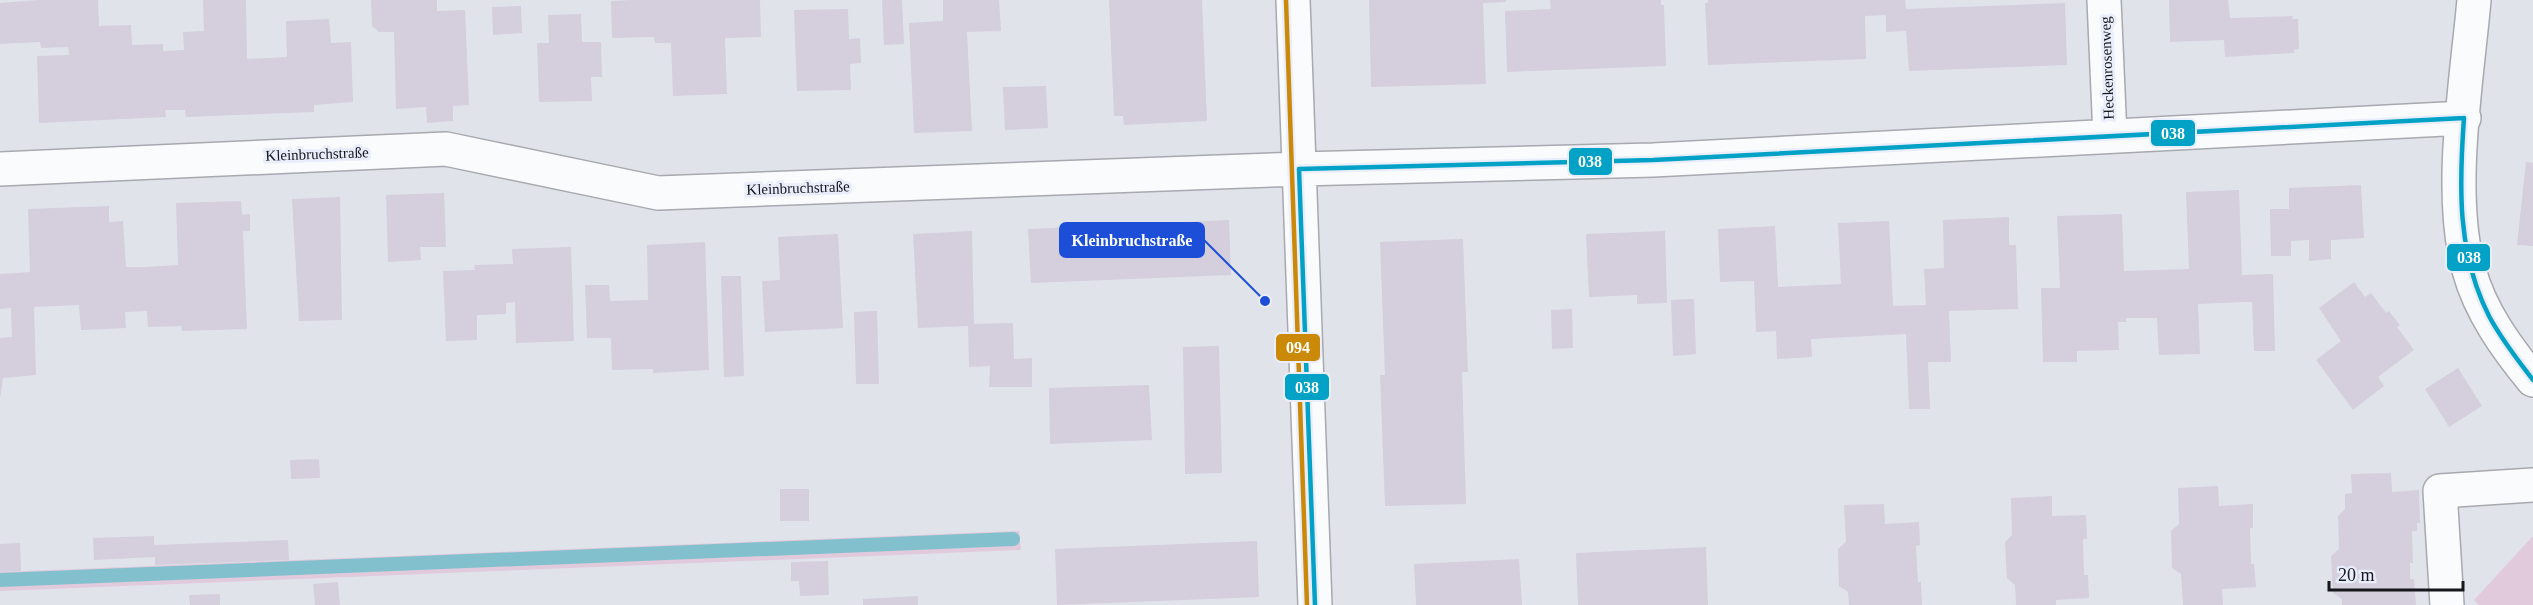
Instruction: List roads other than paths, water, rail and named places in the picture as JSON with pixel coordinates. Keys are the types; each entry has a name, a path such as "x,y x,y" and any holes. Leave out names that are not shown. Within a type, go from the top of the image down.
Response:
{"street":[{"path":"1293,0 1315,605"},
{"name":"Heckenrosenweg","path":"2104,0 2110,136"},
{"path":"2474,0 2459,179 2462,241 2480,300 2495,330 2533,380"},
{"name":"Kleinbruchstraße","path":"0,169 446,149 658,193 1299,169 1653,160 2464,118"},
{"path":"2447,605 2440,491 2533,485"}],"waterway":[{"path":"0,580 1013,539"}],"place":[{"name":"Kleinbruchstraße","path":"1265,301"}]}
